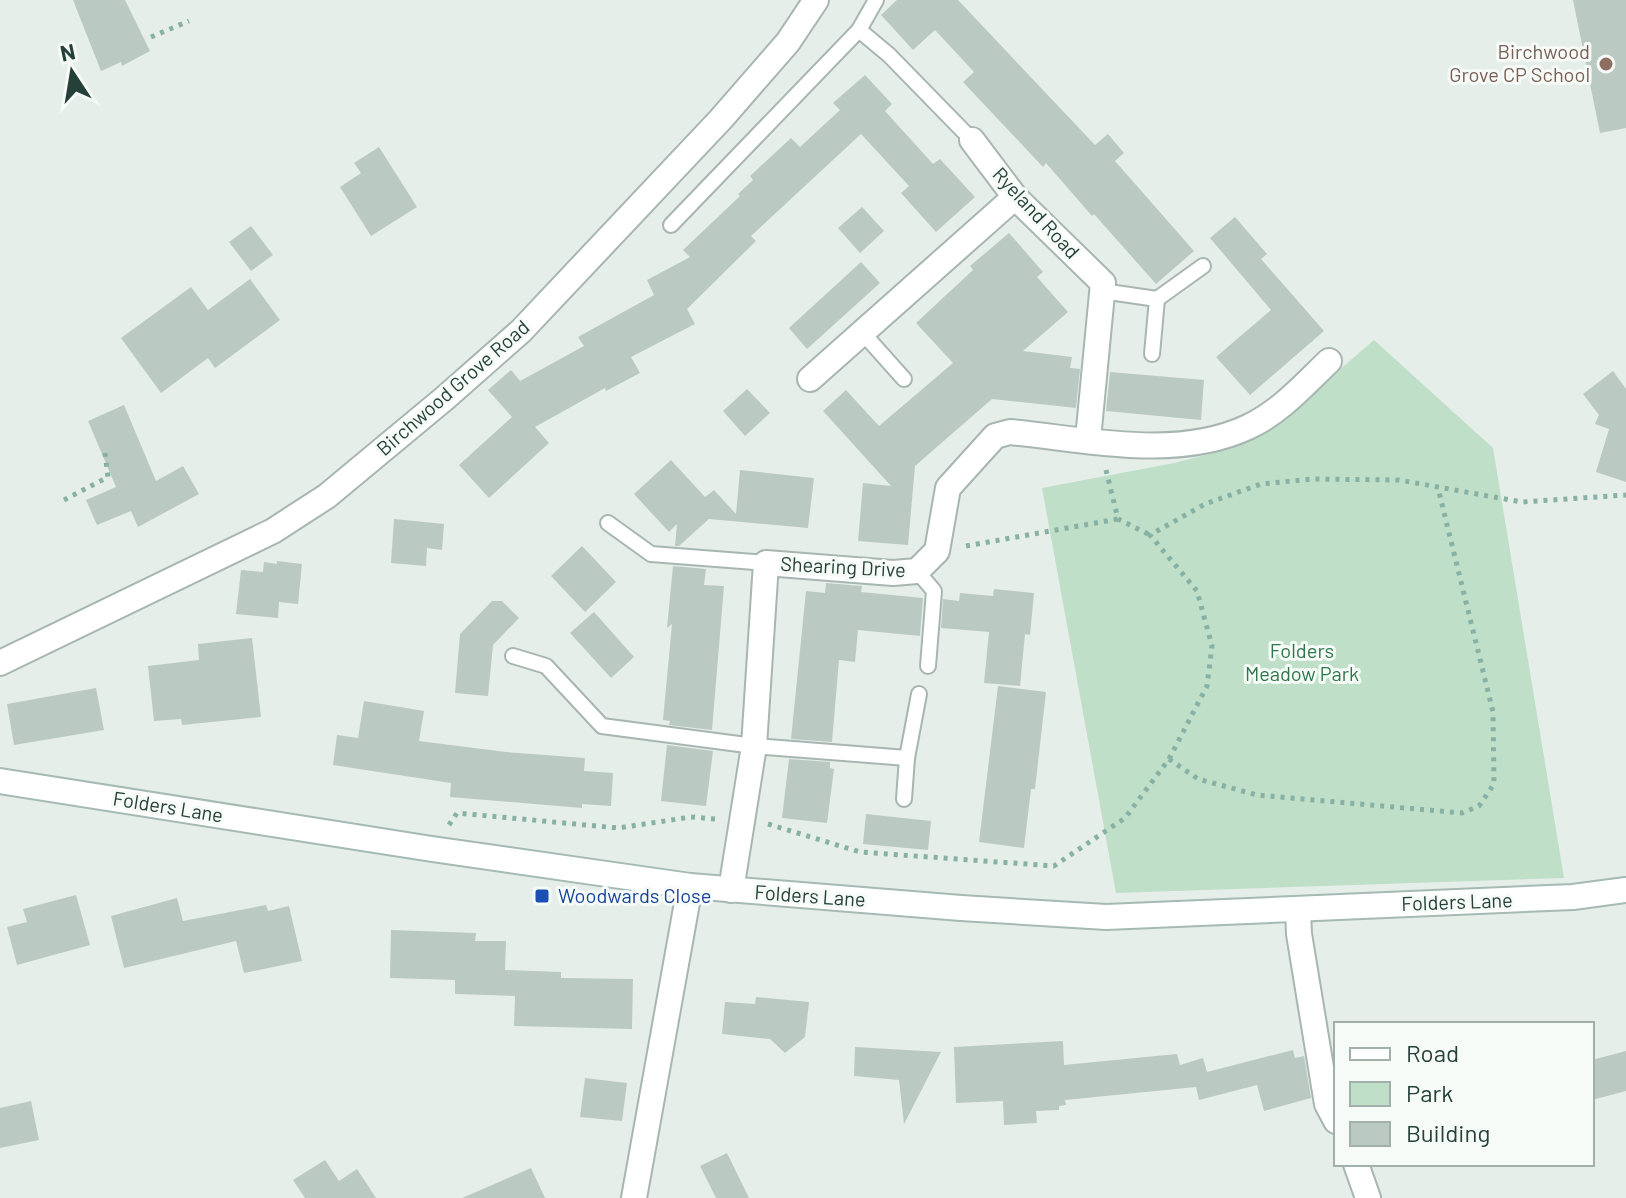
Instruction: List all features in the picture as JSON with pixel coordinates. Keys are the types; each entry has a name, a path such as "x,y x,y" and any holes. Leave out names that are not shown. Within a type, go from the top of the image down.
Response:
{"street":[{"name":"Birchwood Grove Road","path":"0,663 273,531 327,496 521,331 721,119 788,42 816,0"},
{"name":"Ryeland Road","path":"972,140 1015,197 1103,283 1102,291"},
{"path":"810,379 1015,197"},
{"path":"1097,440 1102,291"},
{"path":"937,551 948,488 995,436 1010,432 1162,446 1203,442 1248,427 1289,400 1329,361"},
{"name":"Shearing Drive","path":"731,890 754,746 766,563 893,573 917,571 937,551"},
{"name":"Folders Lane","path":"0,781 690,886 1106,917 1573,897 1626,890"},
{"path":"634,1198 690,886"},
{"path":"1298,909 1299,934 1327,1104 1334,1117"},
{"path":"1357,1166 1368,1198"}],"lane":[{"path":"671,225 859,30 876,0"},
{"name":"Ryeland Road","path":"859,30 889,55 972,140"},
{"path":"1102,291 1157,299 1203,266"},
{"path":"1152,354 1157,299"},
{"path":"862,332 904,379"},
{"path":"608,523 651,554 766,563"},
{"path":"917,571 934,591 928,666"},
{"path":"513,656 546,666 602,726 754,746 907,758"},
{"path":"904,799 907,758 919,694"}],"path":[{"path":"151,37 189,21"},
{"path":"1097,440 1118,519"},
{"path":"64,500 108,477 105,453"},
{"path":"1150,535 1205,504 1261,484 1327,479 1399,480 1522,502 1626,495"},
{"path":"1169,759 1198,779 1257,795 1462,813 1479,806 1494,784 1493,712 1438,488"},
{"path":"432,849 457,813 618,828 691,817 774,825 860,852 1054,866 1125,818 1169,759 1207,686 1212,646 1197,591 1150,535 1118,519 937,551"}],"green space":[{"name":"Folders Meadow Park","path":"1374,340 1493,448 1564,878 1116,893 1042,488 1174,463 1233,448 1273,427"}],"building":[{"path":"73,0 125,0 150,51 122,66 121,62 101,71"},
{"path":"897,0 958,0 1095,145 1108,134 1124,153 1115,161 1194,251 1156,284 1046,163 1043,167 963,82 974,72 935,30 913,50 881,15"},
{"name":"Birchwood Grove CP School","path":"1573,0 1626,0 1626,128 1600,133"},
{"path":"865,75 892,104 885,111 933,164 940,159 975,197 936,232 901,193 909,186 861,134 751,236 756,241 687,309 695,324 631,357 640,373 606,391 605,388 535,427 549,443 489,498 459,465 512,417 488,390 511,370 520,381 584,346 578,337 654,295 647,280 690,257 683,250 740,196 738,194 753,180 750,176 791,138 800,147 840,110 833,103"},
{"path":"379,147 417,207 371,236 340,187 361,173 354,163"},
{"path":"862,207 884,231 860,253 838,228"},
{"path":"1235,217 1267,254 1261,259 1324,331 1250,395 1216,357 1271,310 1210,238"},
{"path":"251,226 273,255 251,271 229,242"},
{"path":"1009,233 1043,272 1037,277 1068,312 1023,351 1072,357 1070,368 1080,369 1076,408 992,399 915,466 908,545 858,541 863,483 891,486 823,411 846,390 879,426 953,363 916,323 973,270 970,266"},
{"path":"861,262 880,283 807,349 789,328"},
{"path":"250,279 280,320 215,368 208,358 161,393 121,338 191,287 208,310"},
{"path":"1613,371 1626,389 1626,482 1596,472 1609,429 1595,424 1599,415 1583,394"},
{"path":"1110,372 1204,380 1201,420 1106,411"},
{"path":"747,389 770,413 745,436 723,411"},
{"path":"124,405 156,481 183,466 199,494 138,527 131,511 97,525 86,500 116,487 88,421"},
{"path":"671,460 705,497 714,490 736,514 740,470 814,478 808,528 709,519 679,546 675,546 677,524 669,532 634,494"},
{"path":"394,519 444,524 442,550 427,548 426,566 391,563"},
{"path":"582,546 616,582 585,612 551,576"},
{"path":"277,561 302,564 298,604 279,602 278,618 236,614 241,570 263,572 264,562 277,564"},
{"path":"673,566 706,569 704,585 724,586 712,730 669,725 670,721 663,720 672,624 667,628"},
{"path":"826,583 862,586 861,592 923,598 920,636 858,630 855,662 839,660 832,742 791,739 806,591 825,593"},
{"path":"994,589 1034,593 1030,635 1025,634 1020,686 984,683 989,632 941,628 943,599 959,601 960,593 993,596"},
{"path":"492,601 502,601 519,618 493,645 488,696 455,693 460,634"},
{"path":"594,612 634,657 611,678 570,633"},
{"path":"252,638 261,717 182,725 181,719 154,721 148,666 199,660 198,644"},
{"path":"998,686 1046,692 1035,789 1031,789 1024,848 979,842"},
{"path":"96,688 104,730 14,745 7,704"},
{"path":"364,701 424,711 419,741 585,758 584,771 613,773 611,806 582,804 582,808 450,797 451,783 333,765 337,735 358,738"},
{"path":"667,745 713,751 706,806 661,801"},
{"path":"789,759 830,762 830,768 834,769 827,823 782,818"},
{"path":"866,814 931,821 928,850 863,844"},
{"path":"76,895 90,945 17,965 7,927 27,922 23,909"},
{"path":"177,898 183,921 266,905 268,911 289,906 302,961 244,973 236,941 124,968 111,916"},
{"path":"391,930 476,933 475,941 506,941 505,970 561,972 561,978 633,979 632,1029 514,1026 515,996 455,994 455,980 390,978"},
{"path":"756,997 809,1002 805,1037 785,1053 770,1039 722,1034 725,1002 755,1004"},
{"path":"1063,1041 1064,1065 1177,1054 1180,1065 1203,1058 1207,1072 1293,1050 1295,1058 1304,1056 1311,1098 1264,1111 1257,1085 1199,1100 1196,1087 1065,1100 1066,1105 1059,1106 1059,1110 1036,1111 1037,1123 1004,1125 1003,1101 956,1103 954,1047"},
{"path":"855,1047 941,1052 904,1124 899,1080 854,1076"},
{"path":"1626,1051 1626,1091 1594,1099 1594,1059"},
{"path":"585,1078 627,1083 622,1121 580,1117"},
{"path":"31,1101 39,1140 0,1148 0,1108"},
{"path":"727,1153 749,1198 716,1198 700,1166"},
{"path":"325,1160 339,1181 357,1169 376,1198 305,1198 293,1180"},
{"path":"531,1168 545,1198 462,1198"}],"place":[{"name":"Birchwood Grove CP School","path":"1606,64"},
{"name":"Woodwards Close","path":"542,896"}]}
